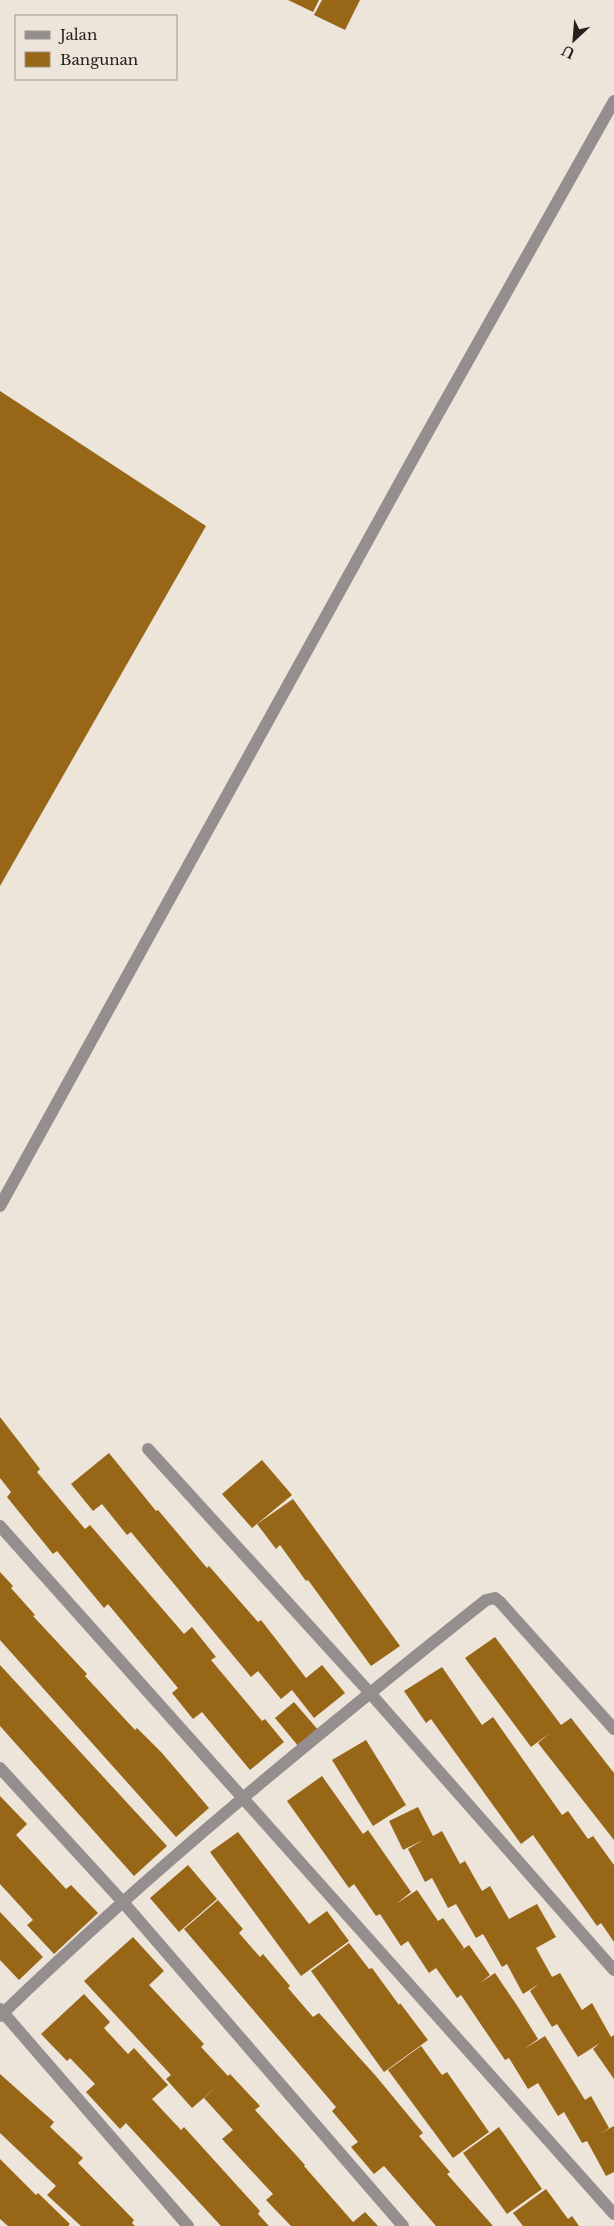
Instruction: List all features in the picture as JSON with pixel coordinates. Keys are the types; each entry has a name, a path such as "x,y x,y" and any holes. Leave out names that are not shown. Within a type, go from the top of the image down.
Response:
{"street":[{"path":"0,1206 614,101"},
{"path":"148,1448 370,1693 614,1970"},
{"path":"0,1526 614,2214"},
{"path":"188,2226 1,2013 122,1901 242,1797 486,1600 495,1598 500,1602 614,1729"},
{"path":"0,1768 122,1901 403,2226"}],"building":[{"path":"288,0 319,0 313,12"},
{"path":"322,0 360,0 345,30 314,15"},
{"path":"0,391 206,526 0,886"},
{"path":"0,1417 40,1469 37,1472 85,1529 90,1525 184,1634 192,1627 216,1657 211,1660 262,1721 265,1719 284,1742 250,1770 202,1712 193,1719 172,1693 178,1688 108,1604 104,1608 57,1551 53,1554 7,1497 11,1492 0,1478"},
{"path":"109,1453 156,1511 158,1510 207,1568 209,1566 258,1622 261,1620 306,1678 322,1665 345,1693 314,1718 292,1690 281,1699 258,1671 251,1677 131,1532 127,1535 102,1504 93,1511 71,1484"},
{"path":"262,1460 292,1495 252,1528 222,1494"},
{"path":"293,1499 400,1646 371,1666 280,1545 276,1549 257,1524"},
{"path":"0,1572 13,1586 11,1588 35,1615 33,1616 87,1674 85,1676 135,1730 137,1728 162,1753 209,1808 176,1837 0,1640"},
{"path":"495,1637 561,1725 571,1718 614,1773 614,1840 538,1743 550,1733 531,1747 465,1658"},
{"path":"0,1665 167,1846 134,1876 0,1726"},
{"path":"442,1667 482,1725 493,1717 562,1815 568,1811 588,1839 593,1836 614,1865 614,1942 601,1923 597,1926 533,1835 521,1844 431,1719 426,1723 404,1691"},
{"path":"294,1702 319,1731 299,1747 275,1718"},
{"path":"366,1740 406,1805 373,1826 332,1760"},
{"path":"322,1776 363,1834 368,1830 411,1892 396,1904 417,1890 438,1921 443,1918 464,1948 459,1952 469,1945 490,1975 480,1983 495,1973 518,2007 538,2039 524,2049 545,2036 585,2100 591,2096 609,2128 601,2133 614,2126 614,2172 606,2176 587,2141 582,2143 564,2112 558,2116 538,2083 528,2089 509,2058 505,2060 461,1995 457,1998 436,1968 429,1973 408,1941 401,1946 380,1914 376,1916 354,1884 349,1888 287,1801"},
{"path":"0,1796 27,1824 16,1835 66,1889 71,1885 98,1913 54,1954 27,1925 33,1920 0,1884"},
{"path":"418,1807 433,1836 442,1831 460,1864 465,1861 482,1891 490,1886 509,1919 537,1904 556,1937 536,1948 552,1977 560,1973 582,2010 592,2003 611,2037 614,2035 614,2079 593,2049 600,2043 578,2057 557,2024 552,2027 530,1991 539,1984 523,1994 507,1964 502,1967 483,1934 476,1938 456,1904 448,1908 432,1878 425,1882 408,1849 423,1840 403,1850 389,1821"},
{"path":"238,1832 309,1924 327,1911 349,1941 301,1976 210,1852"},
{"path":"188,1865 217,1899 179,1932 150,1898"},
{"path":"218,1900 243,1929 239,1933 260,1957 263,1954 290,1986 288,1988 313,2017 319,2013 375,2075 423,2133 419,2136 450,2172 447,2174 493,2226 436,2226 384,2166 374,2174 351,2147 358,2142 332,2111 336,2107 184,1929"},
{"path":"0,1912 43,1957 19,1980 0,1960"},
{"path":"133,1937 164,1971 149,1985 204,2044 201,2047 260,2106 255,2110 353,2222 365,2212 378,2226 291,2226 266,2200 273,2194 222,2139 233,2130 204,2098 221,2083 192,2108 166,2079 171,2075 84,1981"},
{"path":"349,1943 369,1969 372,1968 428,2040 384,2072 311,1971"},
{"path":"84,1994 110,2022 104,2028 128,2054 134,2048 168,2085 152,2099 181,2130 184,2127 260,2211 258,2214 269,2226 221,2226 126,2123 120,2129 86,2092 95,2084 70,2058 67,2061 41,2034"},
{"path":"421,2046 442,2075 447,2072 489,2132 453,2158 388,2070"},
{"path":"0,2074 54,2122 50,2127 83,2158 78,2163 134,2220 132,2223 135,2226 81,2226 47,2195 56,2186 0,2133"},
{"path":"499,2127 542,2189 507,2214 463,2153"},
{"path":"0,2159 36,2195 38,2193 70,2224 68,2226 8,2226 0,2219"},
{"path":"546,2189 568,2219 572,2216 579,2226 523,2226 513,2213"}]}
